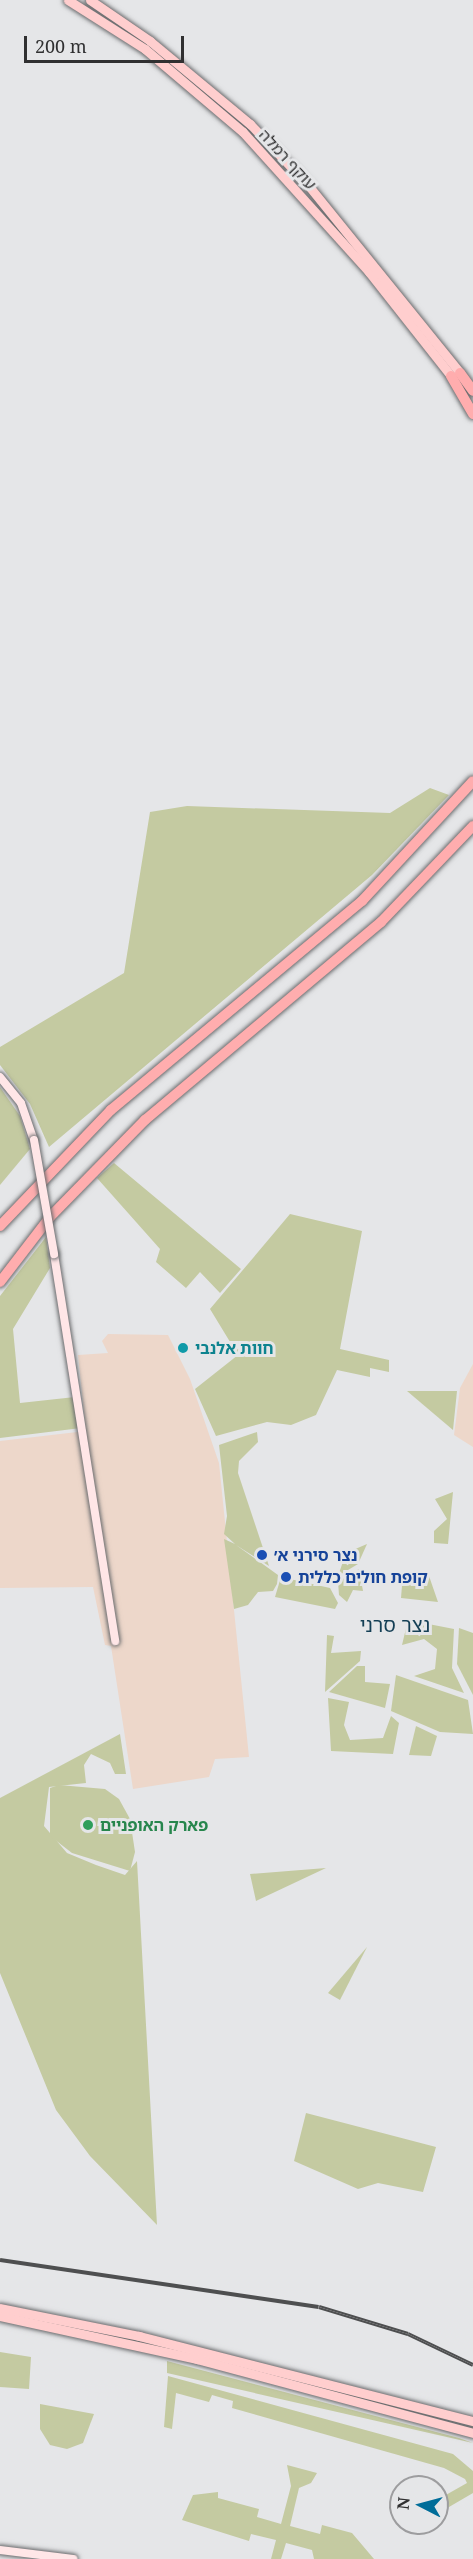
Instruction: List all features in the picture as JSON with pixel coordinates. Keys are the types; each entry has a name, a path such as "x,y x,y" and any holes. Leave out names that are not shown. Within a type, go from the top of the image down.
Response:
{"highway":[{"path":"456,374 473,386"},
{"path":"456,374 473,391"},
{"path":"456,374 473,406"},
{"path":"456,374 473,414"},
{"path":"443,816 473,774"},
{"path":"0,1226 111,1110 362,901 473,781"},
{"path":"0,1282 57,1210 145,1120 381,922 473,826"}],"main road":[{"name":"עוקף רמלה","path":"68,0 145,50 234,124 369,272 456,374"},
{"name":"עוקף רמלה","path":"90,0 150,41 250,124 308,185 456,374"},
{"path":"0,2308 167,2343 473,2421"},
{"path":"0,2316 208,2361 473,2433"}],"street":[{"path":"0,1077 21,1103 34,1140 115,1641"},
{"path":"0,2550 73,2559"}],"shaded area":[{"path":"108,1334 168,1335 190,1379 219,1463 249,1757 215,1759 209,1777 133,1789 111,1646 105,1645 93,1587 0,1588 0,1441 86,1431 78,1355 108,1353 102,1341"},
{"path":"473,1364 473,1447 454,1435 460,1388"}],"green space":[{"path":"430,788 449,795 372,875 49,1147 30,1104 0,1065 0,1047 124,973 150,812 187,806 390,813"},
{"path":"0,1087 20,1116 30,1149 0,1185"},
{"path":"114,1163 241,1269 220,1293 200,1272 186,1288 156,1262 160,1249 97,1178"},
{"path":"290,1214 362,1231 340,1349 389,1360 389,1372 370,1368 370,1377 337,1370 316,1415 291,1425 267,1422 216,1436 195,1389 238,1355 210,1309"},
{"path":"46,1237 50,1268 13,1329 20,1403 75,1397 81,1428 0,1438 0,1296"},
{"path":"407,1391 457,1391 453,1430"},
{"path":"257,1432 258,1442 239,1461 238,1473 269,1566 236,1545 278,1575 277,1584 273,1591 258,1592 248,1605 234,1609 224,1539 235,1544 224,1534 227,1516 219,1445"},
{"path":"453,1492 448,1544 434,1543 434,1531 447,1519 435,1499"},
{"path":"367,1544 358,1564 338,1576 346,1553"},
{"path":"359,1569 363,1591 353,1590 347,1602 339,1595 338,1582"},
{"path":"403,1573 429,1576 438,1602 401,1598"},
{"path":"281,1577 330,1588 338,1603 335,1609 275,1597"},
{"path":"408,1620 454,1629 452,1668 464,1693 414,1676 435,1669 437,1649 424,1639 402,1645"},
{"path":"459,1628 473,1633 473,1695 457,1664"},
{"path":"327,1635 334,1636 331,1653 361,1651 360,1661 325,1692"},
{"path":"357,1666 365,1666 365,1682 390,1684 385,1708 329,1692"},
{"path":"396,1675 468,1700 473,1734 440,1732 391,1711"},
{"path":"328,1698 349,1702 344,1725 350,1740 383,1738 391,1716 399,1723 393,1754 331,1751"},
{"path":"416,1726 437,1736 431,1756 409,1755"},
{"path":"120,1734 126,1774 115,1774 110,1763 91,1754 84,1765 86,1783 49,1787 44,1826 67,1853 96,1865 125,1875 137,1861 157,2225 90,2156 56,2110 0,1973 0,1798"},
{"name":"פארק האופניים","path":"59,1785 105,1789 119,1799 130,1819 135,1852 130,1871 72,1853 50,1836 50,1788"},
{"path":"326,1868 258,1900 256,1901 250,1874"},
{"path":"367,1947 340,2000 328,1993"},
{"path":"306,2113 436,2147 423,2192 378,2183 358,2189 294,2161"},
{"path":"0,2352 31,2357 29,2389 0,2387"},
{"path":"167,2361 459,2438 473,2443 167,2373"},
{"path":"168,2376 453,2454 473,2471 473,2493 449,2507 449,2493 467,2483 465,2479 444,2468 232,2408 233,2401 212,2395 209,2402 176,2393 172,2429 164,2427"},
{"path":"40,2404 94,2414 83,2443 67,2449 50,2445 40,2429"},
{"path":"287,2465 317,2473 311,2483 299,2488 290,2526 320,2534 322,2525 352,2533 374,2559 314,2559 312,2550 286,2543 281,2559 271,2559 276,2540 251,2534 249,2541 182,2520 193,2495 218,2492 218,2498 259,2509 257,2517 281,2524 291,2486"}],"railway":[{"path":"0,2260 319,2307 408,2334 473,2365"}],"place":[{"name":"חוות אלנבי","path":"183,1348"},
{"name":"נצר סירני א׳","path":"262,1555"},
{"name":"קופת חולים כללית","path":"286,1577"},
{"name":"פארק האופניים","path":"88,1825"}],"district":[{"name":"נצר סרני","path":"395,1624"}]}
